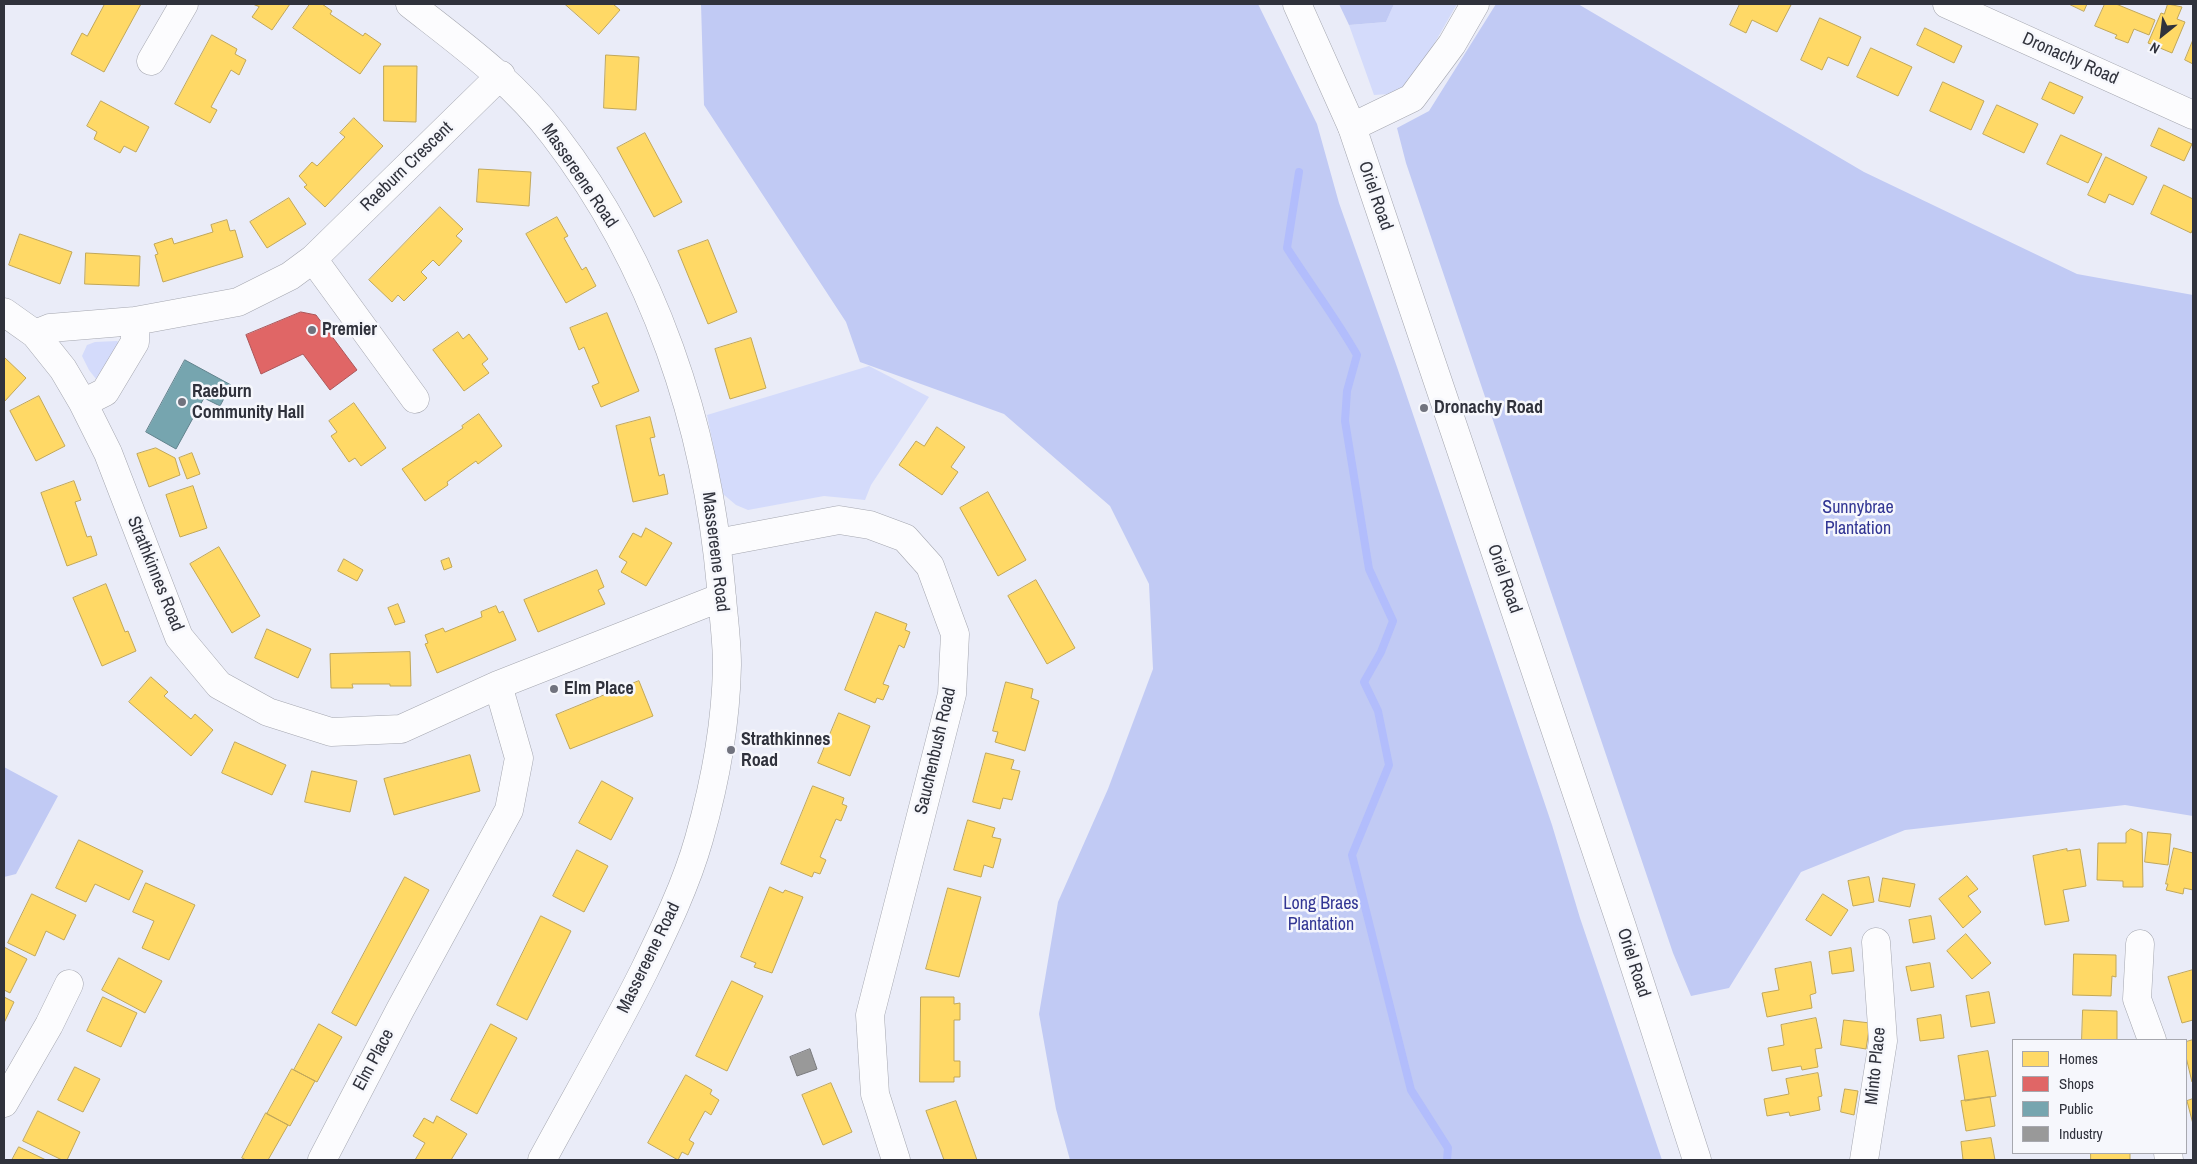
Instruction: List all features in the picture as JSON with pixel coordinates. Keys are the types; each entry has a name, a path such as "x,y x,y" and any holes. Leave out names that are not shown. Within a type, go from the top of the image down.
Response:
{"street":[{"path":"151,61 184,4"},
{"name":"Massereene Road","path":"410,4 501,75 553,133 589,184 626,246 654,308 678,373 696,433 717,543 727,663 726,694 713,787 699,839 684,885 661,936 631,996 542,1160"},
{"name":"Oriel Road","path":"1298,4 1352,126 1615,908 1697,1160"},
{"path":"1352,126 1412,98 1452,44 1475,4"},
{"name":"Dronachy Road","path":"1947,4 2193,115"},
{"name":"Raeburn Crescent","path":"35,334 50,328 135,322 238,302 290,276 313,260 501,75"},
{"path":"313,260 415,399"},
{"name":"Strathkinnes Road","path":"4,312 35,334 63,369 83,403 108,453 179,637 219,685 268,712 331,732 400,729 498,685 722,597"},
{"path":"83,403 105,392 134,342 135,322"},
{"name":"Sauchenbush Road","path":"717,543 839,520 870,525 904,538 930,566 955,634 952,694 870,1015 875,1094 891,1158"},
{"name":"Elm Place","path":"322,1160 400,1010 509,810 519,758 498,685"},
{"name":"Minto Place","path":"1864,1160 1883,1041 1876,942"},
{"path":"2140,944 2138,999 2152,1039"},
{"path":"4,1103 49,1025 69,984"}],"shaded area":[{"path":"1394,4 1457,4 1406,93 1374,95 1349,25 1386,22"},
{"path":"117,341 119,343 96,379 82,356 87,345 95,342"},
{"path":"869,366 929,397 871,485 865,500 824,496 748,510 736,505 723,494 707,415"}],"green space":[{"name":"Long Braes Plantation","path":"701,4 1258,4 1317,124 1339,203 1397,367 1552,825 1580,918 1662,1160 1070,1160 1056,1109 1039,1014 1058,902 1108,789 1153,669 1149,584 1110,506 1004,414 860,362 846,322 704,105"},
{"path":"1339,4 1394,4 1386,22 1349,25"},
{"name":"Sunnybrae Plantation","path":"1496,4 1578,4 1864,172 2077,274 2193,295 2193,816 2125,805 1905,830 1801,872 1729,988 1691,996 1673,953 1406,163 1397,128 1429,111"},
{"path":"4,767 58,796 16,874 4,877"}],"building: Homes":[{"path":"105,4 141,4 104,72 71,54 82,33 87,36"},
{"path":"253,4 290,4 272,30 252,17 259,7"},
{"path":"310,4 322,4 332,11 330,14 363,36 365,33 381,44 360,74 293,28"},
{"path":"565,4 613,4 620,10 599,34"},
{"path":"1740,4 1791,5 1777,32 1752,20 1746,33 1730,25"},
{"path":"2069,4 2087,4 2084,11"},
{"path":"2105,4 2116,4 2155,20 2149,35 2134,29 2128,43 2115,38 2117,35 2095,26"},
{"path":"2168,4 2182,7 2177,19 2185,22 2172,53 2148,43 2161,13 2164,14"},
{"path":"1820,18 1861,37 1848,66 1828,57 1822,70 1801,60"},
{"path":"1925,28 1962,46 1954,63 1917,45"},
{"path":"212,35 237,49 235,54 246,60 239,75 231,70 211,107 217,110 210,123 175,104"},
{"path":"2193,40 2193,64 2185,60"},
{"path":"1871,48 1912,67 1898,96 1857,77"},
{"path":"606,55 639,57 636,110 604,108"},
{"path":"384,66 417,66 416,122 384,121"},
{"path":"1943,82 1984,101 1971,130 1930,111"},
{"path":"2050,82 2083,97 2074,114 2042,99"},
{"path":"101,101 149,127 136,152 124,146 120,153 94,139 97,132 87,126"},
{"path":"1997,105 2038,124 2024,153 1983,134"},
{"path":"354,118 383,146 325,207 304,187 307,185 299,176 312,162 317,166 345,137 340,133"},
{"path":"2159,128 2192,144 2184,161 2151,146"},
{"path":"645,133 682,202 654,217 617,148"},
{"path":"2061,135 2102,154 2088,183 2047,164"},
{"path":"2106,157 2147,177 2133,205 2109,194 2105,203 2088,195"},
{"path":"479,169 531,172 529,206 477,202"},
{"path":"2164,185 2193,199 2193,229 2191,233 2151,214"},
{"path":"289,198 306,224 267,248 250,222"},
{"path":"440,207 463,229 456,236 462,241 439,266 433,260 421,272 427,278 404,301 398,295 392,302 369,280"},
{"path":"557,217 568,236 564,238 582,270 586,267 596,286 566,303 526,234"},
{"path":"227,220 230,231 235,230 243,257 163,282 155,255 158,254 154,244 172,238 174,244 213,232 211,225"},
{"path":"20,234 72,252 60,284 9,265"},
{"path":"708,240 737,312 708,324 678,251"},
{"path":"86,253 140,256 139,286 85,284"},
{"path":"607,313 639,391 601,407 592,386 599,383 584,347 579,350 570,328"},
{"path":"458,332 463,339 469,334 488,359 482,364 489,373 464,391 433,350"},
{"path":"751,338 766,388 730,399 715,349"},
{"path":"4,357 26,378 4,402"},
{"path":"39,396 65,446 36,461 10,411"},
{"path":"354,403 386,448 361,466 355,458 349,462 331,436 337,432 329,421"},
{"path":"479,414 502,446 478,464 476,461 447,482 448,485 425,501 402,469 463,428 462,426"},
{"path":"650,417 655,437 650,438 659,476 664,474 668,494 633,502 616,426"},
{"path":"937,427 965,447 951,467 958,472 942,495 899,465 916,441 924,446"},
{"path":"156,448 175,458 180,475 149,487 137,454"},
{"path":"192,453 200,474 187,479 179,458"},
{"path":"74,481 81,500 75,502 87,537 91,536 97,555 67,566 41,493"},
{"path":"193,486 207,528 180,537 166,495"},
{"path":"988,492 1026,560 998,576 960,508"},
{"path":"646,528 672,543 646,586 621,572 627,562 619,557 633,533 641,537"},
{"path":"219,547 260,616 232,633 190,564"},
{"path":"449,558 452,567 444,570 441,561"},
{"path":"344,559 363,570 357,581 338,571"},
{"path":"597,570 604,587 598,590 605,604 538,632 524,600"},
{"path":"1036,580 1075,648 1047,664 1008,596"},
{"path":"106,584 125,632 128,631 136,651 102,666 73,598"},
{"path":"398,604 405,622 395,625 388,608"},
{"path":"496,606 499,613 503,611 516,640 437,673 425,644 428,643 425,635 443,628 445,632 482,617 481,612"},
{"path":"876,612 907,624 905,630 910,632 904,648 899,645 883,684 889,686 883,700 877,698 875,703 845,690"},
{"path":"267,629 311,649 298,678 255,658"},
{"path":"410,652 411,686 352,684 353,688 331,688 330,654"},
{"path":"151,677 168,692 164,696 191,719 195,714 213,730 191,756 129,702"},
{"path":"639,681 653,716 570,749 556,715"},
{"path":"1006,682 1033,689 1031,698 1039,701 1025,751 995,742 998,732 993,731"},
{"path":"839,713 870,726 850,776 818,763"},
{"path":"235,742 286,765 272,795 222,773"},
{"path":"986,753 1014,760 1011,769 1020,771 1012,800 1003,798 1000,809 973,802"},
{"path":"470,755 480,791 394,815 384,779"},
{"path":"312,771 357,781 350,812 305,802"},
{"path":"602,781 633,798 611,840 579,823"},
{"path":"813,786 844,798 842,804 847,806 841,821 836,819 820,857 826,860 820,874 814,872 812,877 781,864"},
{"path":"968,820 995,828 992,837 1001,839 993,868 984,865 981,877 954,870"},
{"path":"2131,829 2142,833 2143,887 2123,887 2123,881 2097,880 2098,843 2126,843 2126,833"},
{"path":"2148,832 2171,834 2168,865 2145,862"},
{"path":"79,840 143,871 129,900 95,884 86,902 56,888"},
{"path":"2174,848 2193,853 2193,890 2184,888 2183,894 2166,890"},
{"path":"2067,849 2067,851 2080,849 2086,886 2063,890 2069,921 2045,925 2033,856"},
{"path":"577,850 608,866 584,912 553,896"},
{"path":"1967,876 1978,889 1968,896 1981,912 1963,928 1939,899"},
{"path":"405,877 429,890 356,1026 332,1013"},
{"path":"1869,877 1874,902 1853,906 1848,881"},
{"path":"1883,878 1915,884 1910,907 1879,901"},
{"path":"146,883 195,905 169,960 142,948 154,921 133,912"},
{"path":"770,887 783,893 785,890 803,897 772,973 754,967 756,963 741,957"},
{"path":"948,888 981,897 959,977 926,969"},
{"path":"32,894 76,915 64,940 46,931 35,956 8,943"},
{"path":"1823,894 1848,910 1831,936 1806,920"},
{"path":"541,916 571,931 527,1020 497,1005"},
{"path":"1931,916 1935,939 1913,943 1909,920"},
{"path":"1966,934 1991,963 1972,979 1947,951"},
{"path":"4,947 27,959 10,993 4,990"},
{"path":"1851,948 1854,971 1832,974 1829,952"},
{"path":"2074,954 2116,955 2116,977 2112,976 2111,996 2073,995"},
{"path":"119,958 162,981 145,1013 102,990"},
{"path":"1811,962 1816,993 1810,995 1812,1008 1767,1017 1762,993 1779,990 1775,969"},
{"path":"1930,963 1934,987 1911,991 1906,967"},
{"path":"2193,970 2193,1020 2182,1023 2168,977"},
{"path":"732,981 763,996 727,1071 696,1056"},
{"path":"1989,992 1995,1023 1971,1027 1966,996"},
{"path":"4,997 14,1002 4,1023"},
{"path":"103,997 137,1013 121,1047 87,1031"},
{"path":"921,997 954,997 954,1004 960,1003 960,1020 954,1020 954,1061 960,1061 960,1077 954,1077 954,1082 920,1082"},
{"path":"2083,1010 2117,1011 2117,1039 2082,1039"},
{"path":"1941,1015 1944,1038 1920,1041 1917,1019"},
{"path":"1816,1018 1822,1048 1815,1049 1818,1067 1802,1070 1801,1066 1772,1071 1768,1048 1784,1045 1781,1025"},
{"path":"1844,1020 1870,1023 1866,1049 1841,1045"},
{"path":"319,1024 342,1037 317,1082 294,1070"},
{"path":"491,1024 517,1038 477,1114 451,1100"},
{"path":"2193,1040 2192,1082 2187,1061 2187,1042"},
{"path":"1988,1051 1996,1096 1965,1101 1958,1056"},
{"path":"75,1067 100,1079 83,1112 58,1100"},
{"path":"292,1069 315,1081 290,1126 267,1114"},
{"path":"1818,1073 1822,1096 1818,1097 1820,1110 1790,1116 1789,1112 1767,1116 1764,1099 1789,1094 1786,1079"},
{"path":"686,1075 712,1090 710,1094 719,1100 711,1115 705,1111 689,1140 694,1143 688,1155 682,1152 678,1160 648,1143"},
{"path":"831,1083 852,1132 823,1145 802,1095"},
{"path":"1845,1089 1858,1091 1854,1115 1841,1112"},
{"path":"1990,1097 1995,1126 1966,1131 1961,1101"},
{"path":"2193,1099 2193,1124 2187,1101"},
{"path":"956,1101 977,1160 944,1160 926,1111"},
{"path":"38,1111 80,1132 67,1160 62,1160 23,1141"},
{"path":"266,1113 288,1125 268,1160 246,1160 242,1158"},
{"path":"437,1116 467,1134 451,1160 415,1160 425,1143 413,1136 424,1118 433,1123"},
{"path":"1991,1138 1995,1160 1963,1160 1961,1142"},
{"path":"19,1147 46,1160 12,1160"},
{"path":"2091,1154 2130,1154 2130,1160 2091,1160"}],"building: Shops":[{"path":"301,312 316,315 357,370 330,390 303,354 261,374 246,335"}],"building: Public":[{"name":"Raeburn Community Hall","path":"185,360 231,385 220,406 204,398 176,449 146,432"}],"building: Industry":[{"path":"810,1049 817,1069 797,1076 790,1057"}],"waterway":[{"path":"1299,172 1287,248 1357,355 1347,391 1345,421 1369,569 1393,621 1381,652 1364,682 1378,711 1389,765 1352,855 1411,1090 1448,1148 1447,1160"}],"place":[{"name":"Premier","path":"312,330"},
{"name":"Raeburn Community Hall","path":"182,402"},
{"name":"Dronachy Road","path":"1424,408"},
{"name":"Elm Place","path":"554,689"},
{"name":"Strathkinnes Road","path":"731,750"}]}
